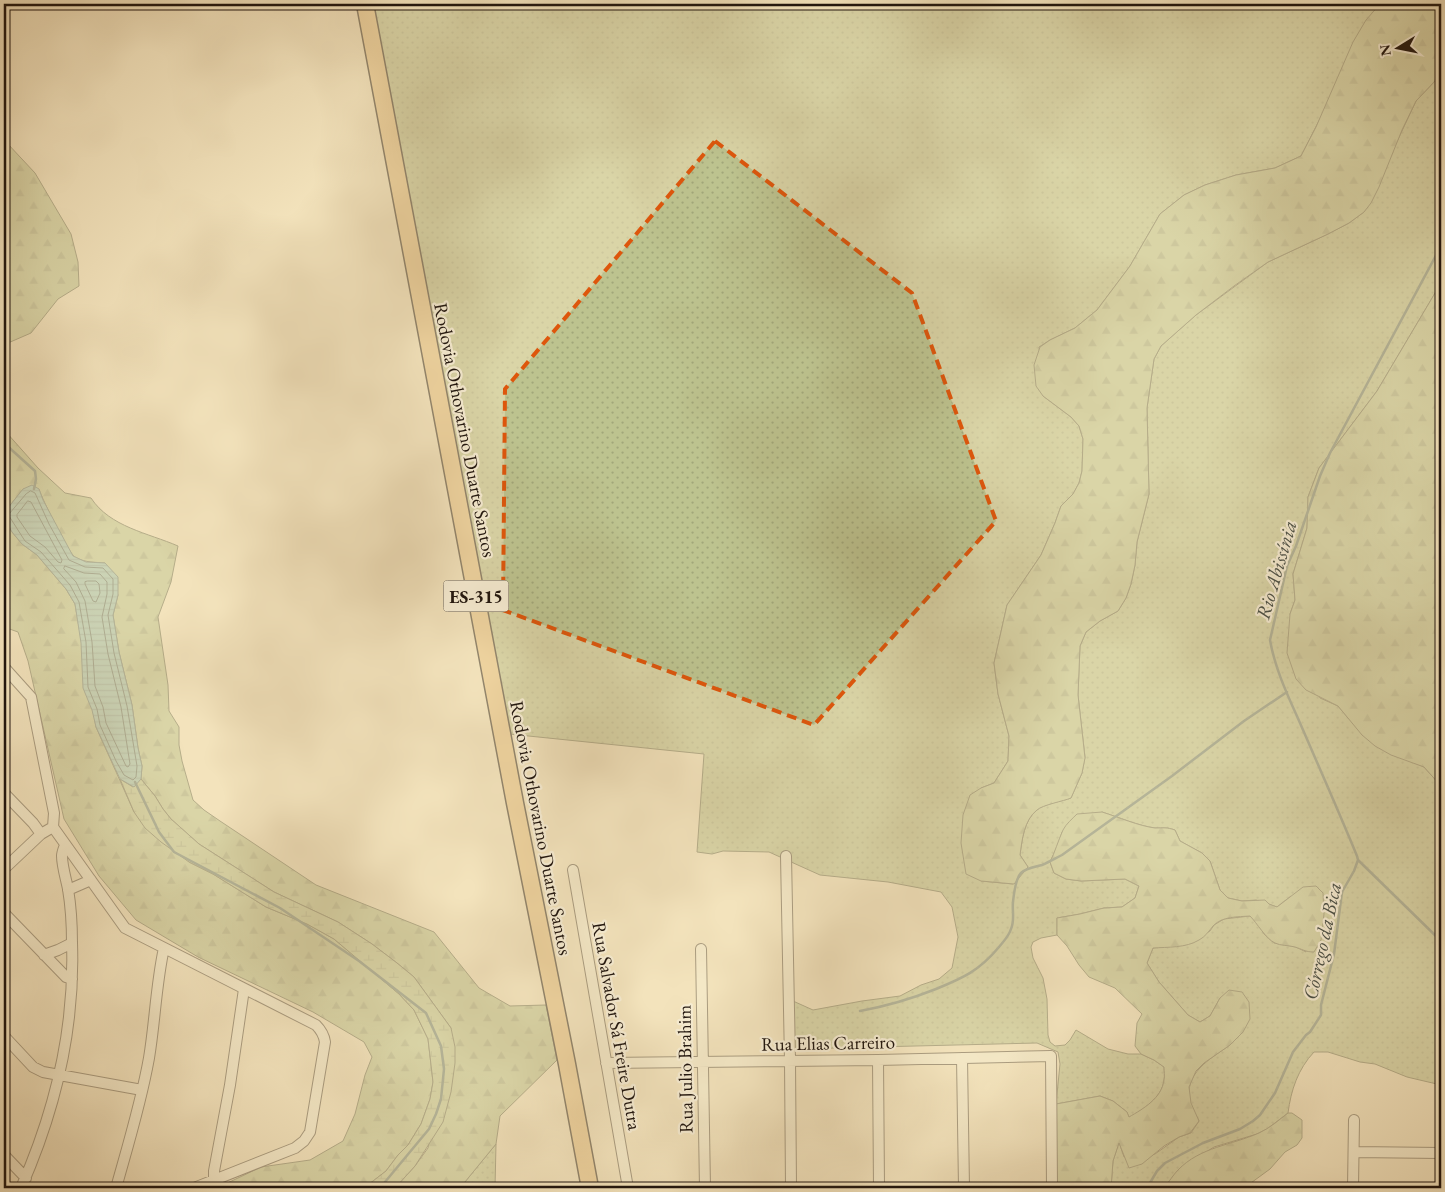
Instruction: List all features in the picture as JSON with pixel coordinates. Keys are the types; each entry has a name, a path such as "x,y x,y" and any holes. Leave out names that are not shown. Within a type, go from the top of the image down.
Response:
{"main road":[{"name":"Rodovia Othovarino Duarte Santos","path":"365,4 507,763 590,1188"}],"street":[{"path":"4,668 31,697 54,813 53,827 125,928 316,1025 322,1032 325,1042 310,1132 304,1141 295,1148 194,1188"},
{"path":"4,793 41,834"},
{"path":"4,869 41,834 53,827"},
{"path":"21,1188 45,1126 60,1074 69,1022 72,943 68,890 62,855 65,844"},
{"path":"786,856 791,1188"},
{"name":"Rua Salvador Sá Freire Dutra","path":"573,870 628,1188"},
{"path":"68,890 91,880"},
{"path":"4,913 66,977 72,979"},
{"path":"44,955 72,943"},
{"path":"116,1188 127,1153 142,1090 153,1031 159,971 164,948"},
{"name":"Rua Julio Brahim","path":"701,949 705,1188"},
{"path":"214,1180 244,989"},
{"path":"4,1036 33,1067 43,1072 142,1090"},
{"name":"Rua Elias Carreiro","path":"606,1063 1051,1056 1052,1188"},
{"path":"962,1058 964,1188"},
{"path":"878,1060 879,1188"},
{"path":"1353,1188 1354,1120"},
{"path":"1354,1152 1441,1153"},
{"path":"4,1155 26,1178"}],"highlighted area":[{"path":"715,141 912,293 996,521 814,725 503,610 505,389"}],"green space":[{"path":"370,4 1380,4 1301,156 1275,168 1236,175 1205,185 1184,195 1160,214 1130,266 1097,310 1075,328 1039,347 1043,396 1071,417 1079,426 1083,439 1082,471 1079,483 1073,494 1061,506 1041,555 1007,605 994,663 998,694 1009,736 1008,761 994,783 981,788 981,881 1013,884 1028,867 1020,855 1024,831 1029,819 1040,808 1048,804 1071,798 1082,773 1085,757 1078,695 1080,646 1086,632 1100,621 1118,611 1126,598 1131,584 1137,542 1149,494 1147,408 1154,359 1161,346 1196,315 1268,262 1328,234 1349,223 1364,212 1416,101 1435,81 1441,58 1441,283 1377,391 1319,468 1308,497 1307,528 1293,574 1295,600 1290,614 1320,698 1338,706 1350,720 1409,760 1424,767 1441,786 1441,1085 1407,1077 1375,1064 1360,1062 1328,1052 1314,1052 1296,1080 1288,1113 1267,1129 1257,1134 1214,1147 1179,1169 1164,1188 1111,1188 1113,1161 1119,1142 1124,1157 1155,1154 1179,1137 1191,1133 1199,1121 1190,1103 1190,1083 1200,1068 1230,1045 1220,998 1210,1016 1200,1022 1188,1015 1159,982 1147,963 1153,948 1185,945 1210,931 1214,925 1224,919 1250,916 1274,943 1296,947 1306,952 1291,896 1277,907 1256,900 1242,901 1228,898 1220,890 1210,861 1202,853 1180,841 1175,830 1142,825 1102,812 1062,832 1050,862 1054,873 1066,879 1081,881 1125,879 1139,886 1135,898 1122,907 1104,908 1057,918 1057,935 1041,938 1033,942 1031,947 1033,958 1043,978 1047,999 1048,1035 1050,1042 1055,1046 1065,1045 1076,1030 1108,1049 1128,1054 1141,1054 1154,1060 1164,1067 1164,1078 1160,1092 1146,1107 1129,1118 1127,1112 1113,1101 1100,1096 1056,1104 1060,1064 1058,1052 1037,1043 794,1049 793,1001 813,1010 900,996 921,985 939,979 952,968 958,937 952,907 941,892 888,882 820,875 769,852 723,851 712,854 697,852 704,754 509,734"},
{"path":"1380,4 1441,4 1441,58 1435,81 1416,101 1379,187 1364,212 1349,223 1328,234 1268,262 1196,315 1161,346 1154,359 1147,408 1149,494 1137,542 1131,584 1126,598 1118,611 1100,621 1086,632 1080,646 1078,695 1085,758 1082,773 1071,798 1040,808 1029,819 1024,831 1020,855 1028,867 1014,884 981,881 966,874 961,843 963,815 970,795 994,783 1008,761 1009,736 998,694 994,663 1007,605 1041,555 1061,506 1073,494 1079,483 1082,471 1083,439 1079,426 1071,417 1043,396 1036,386 1034,365 1040,347 1075,328 1097,310 1130,266 1160,214 1184,195 1205,185 1236,175 1275,168 1301,156 1316,127 1353,42 1366,20"},
{"path":"4,141 35,173 71,234 78,262 79,286 58,299 31,333 8,343 4,353 4,292 9,281 8,263 4,246"},
{"path":"1441,283 1441,786 1424,767 1391,755 1375,746 1362,735 1338,706 1306,690 1296,679 1287,653 1290,614 1295,600 1293,574 1307,528 1308,497 1319,468 1377,391"},
{"path":"4,427 6,432 38,468 65,493 91,498 99,508 119,523 178,546 171,582 158,617 168,685 169,711 179,727 179,745 182,761 193,800 204,810 316,885 434,932 479,988 510,1006 546,1005 557,1060 500,1116 496,1144 460,1188 395,1188 428,1148 451,1028 414,977 397,963 338,922 274,892 199,844 171,819 163,809 141,779 142,766 132,705 119,652 113,615 118,595 105,563 82,560 72,554 56,526 39,489 23,489 4,513"},
{"path":"4,517 12,532 22,544 37,555 66,589 75,604 96,727 134,812 189,862 213,874 266,907 307,924 334,939 399,994 414,1010 428,1039 433,1082 430,1099 421,1124 408,1145 386,1171 364,1188 217,1188 261,1167 310,1160 343,1141 355,1114 365,1075 372,1057 364,1042 313,1012 198,957 136,920 99,876 64,819 28,661 18,632 4,627"},
{"path":"120,779 133,787 141,779 171,819 199,844 274,892 338,922 372,944 414,977 451,1028 455,1047 455,1063 451,1092 443,1122 415,1166 395,1188 364,1188 386,1171 408,1145 421,1124 430,1099 433,1082 428,1039 414,1010 399,994 334,939 307,924 266,907 213,874 189,862 161,842 145,828 134,812"},
{"path":"1102,812 1142,825 1175,830 1180,841 1202,853 1210,861 1220,890 1228,898 1242,901 1265,900 1277,907 1303,887 1316,886 1323,893 1324,914 1321,940 1314,952 1277,944 1268,938 1250,916 1221,920 1207,934 1194,943 1177,947 1153,948 1147,963 1159,982 1188,1015 1200,1022 1210,1016 1220,998 1229,990 1242,992 1249,1002 1250,1019 1243,1032 1230,1045 1196,1071 1189,1087 1191,1103 1199,1121 1190,1133 1164,1146 1142,1164 1129,1168 1119,1143 1113,1161 1111,1188 1055,1188 1056,1104 1100,1096 1113,1101 1127,1112 1129,1117 1146,1107 1156,1098 1164,1078 1164,1067 1141,1054 1135,1046 1137,1023 1142,1014 1115,988 1089,977 1057,935 1057,918 1104,908 1122,907 1135,898 1139,886 1125,879 1081,881 1066,879 1054,873 1050,862 1066,826 1077,814"},
{"path":"1288,1113 1292,1113 1302,1120 1302,1138 1297,1145 1285,1152 1270,1169 1244,1188 1164,1188 1178,1170 1196,1156 1259,1133"},
{"path":"496,1144 495,1188 460,1188"}],"water":[{"path":"32,485 39,489 73,556 86,562 105,563 118,577 118,595 113,615 119,652 132,705 142,766 141,779 134,787 120,779 96,727 92,710 83,688 81,643 75,604 66,589 37,555 22,544 12,532 4,517 4,513 23,489"}],"waterway":[{"name":"Rio Abissínia","path":"1441,207 1438,211 1441,224"},
{"name":"Rio Abissínia","path":"1441,246 1330,453 1320,476 1296,546 1287,566 1270,640 1282,682 1358,860 1441,941"},
{"path":"4,443 35,471 34,489"},
{"path":"860,1011 927,993 977,968 992,955 1010,932 1013,922 1015,887 1017,879 1023,871 1042,865 1062,855 1172,776 1244,721 1287,692"},
{"path":"135,782 159,832 174,852 280,908 359,961 426,1013 441,1046 444,1069 441,1099 429,1129 380,1188"},
{"name":"Córrego da Bica","path":"1147,1188 1157,1171 1165,1163 1203,1143 1240,1129 1253,1121 1260,1115 1275,1093 1293,1052 1321,1015 1321,1005 1334,954 1342,892 1358,860"}]}
